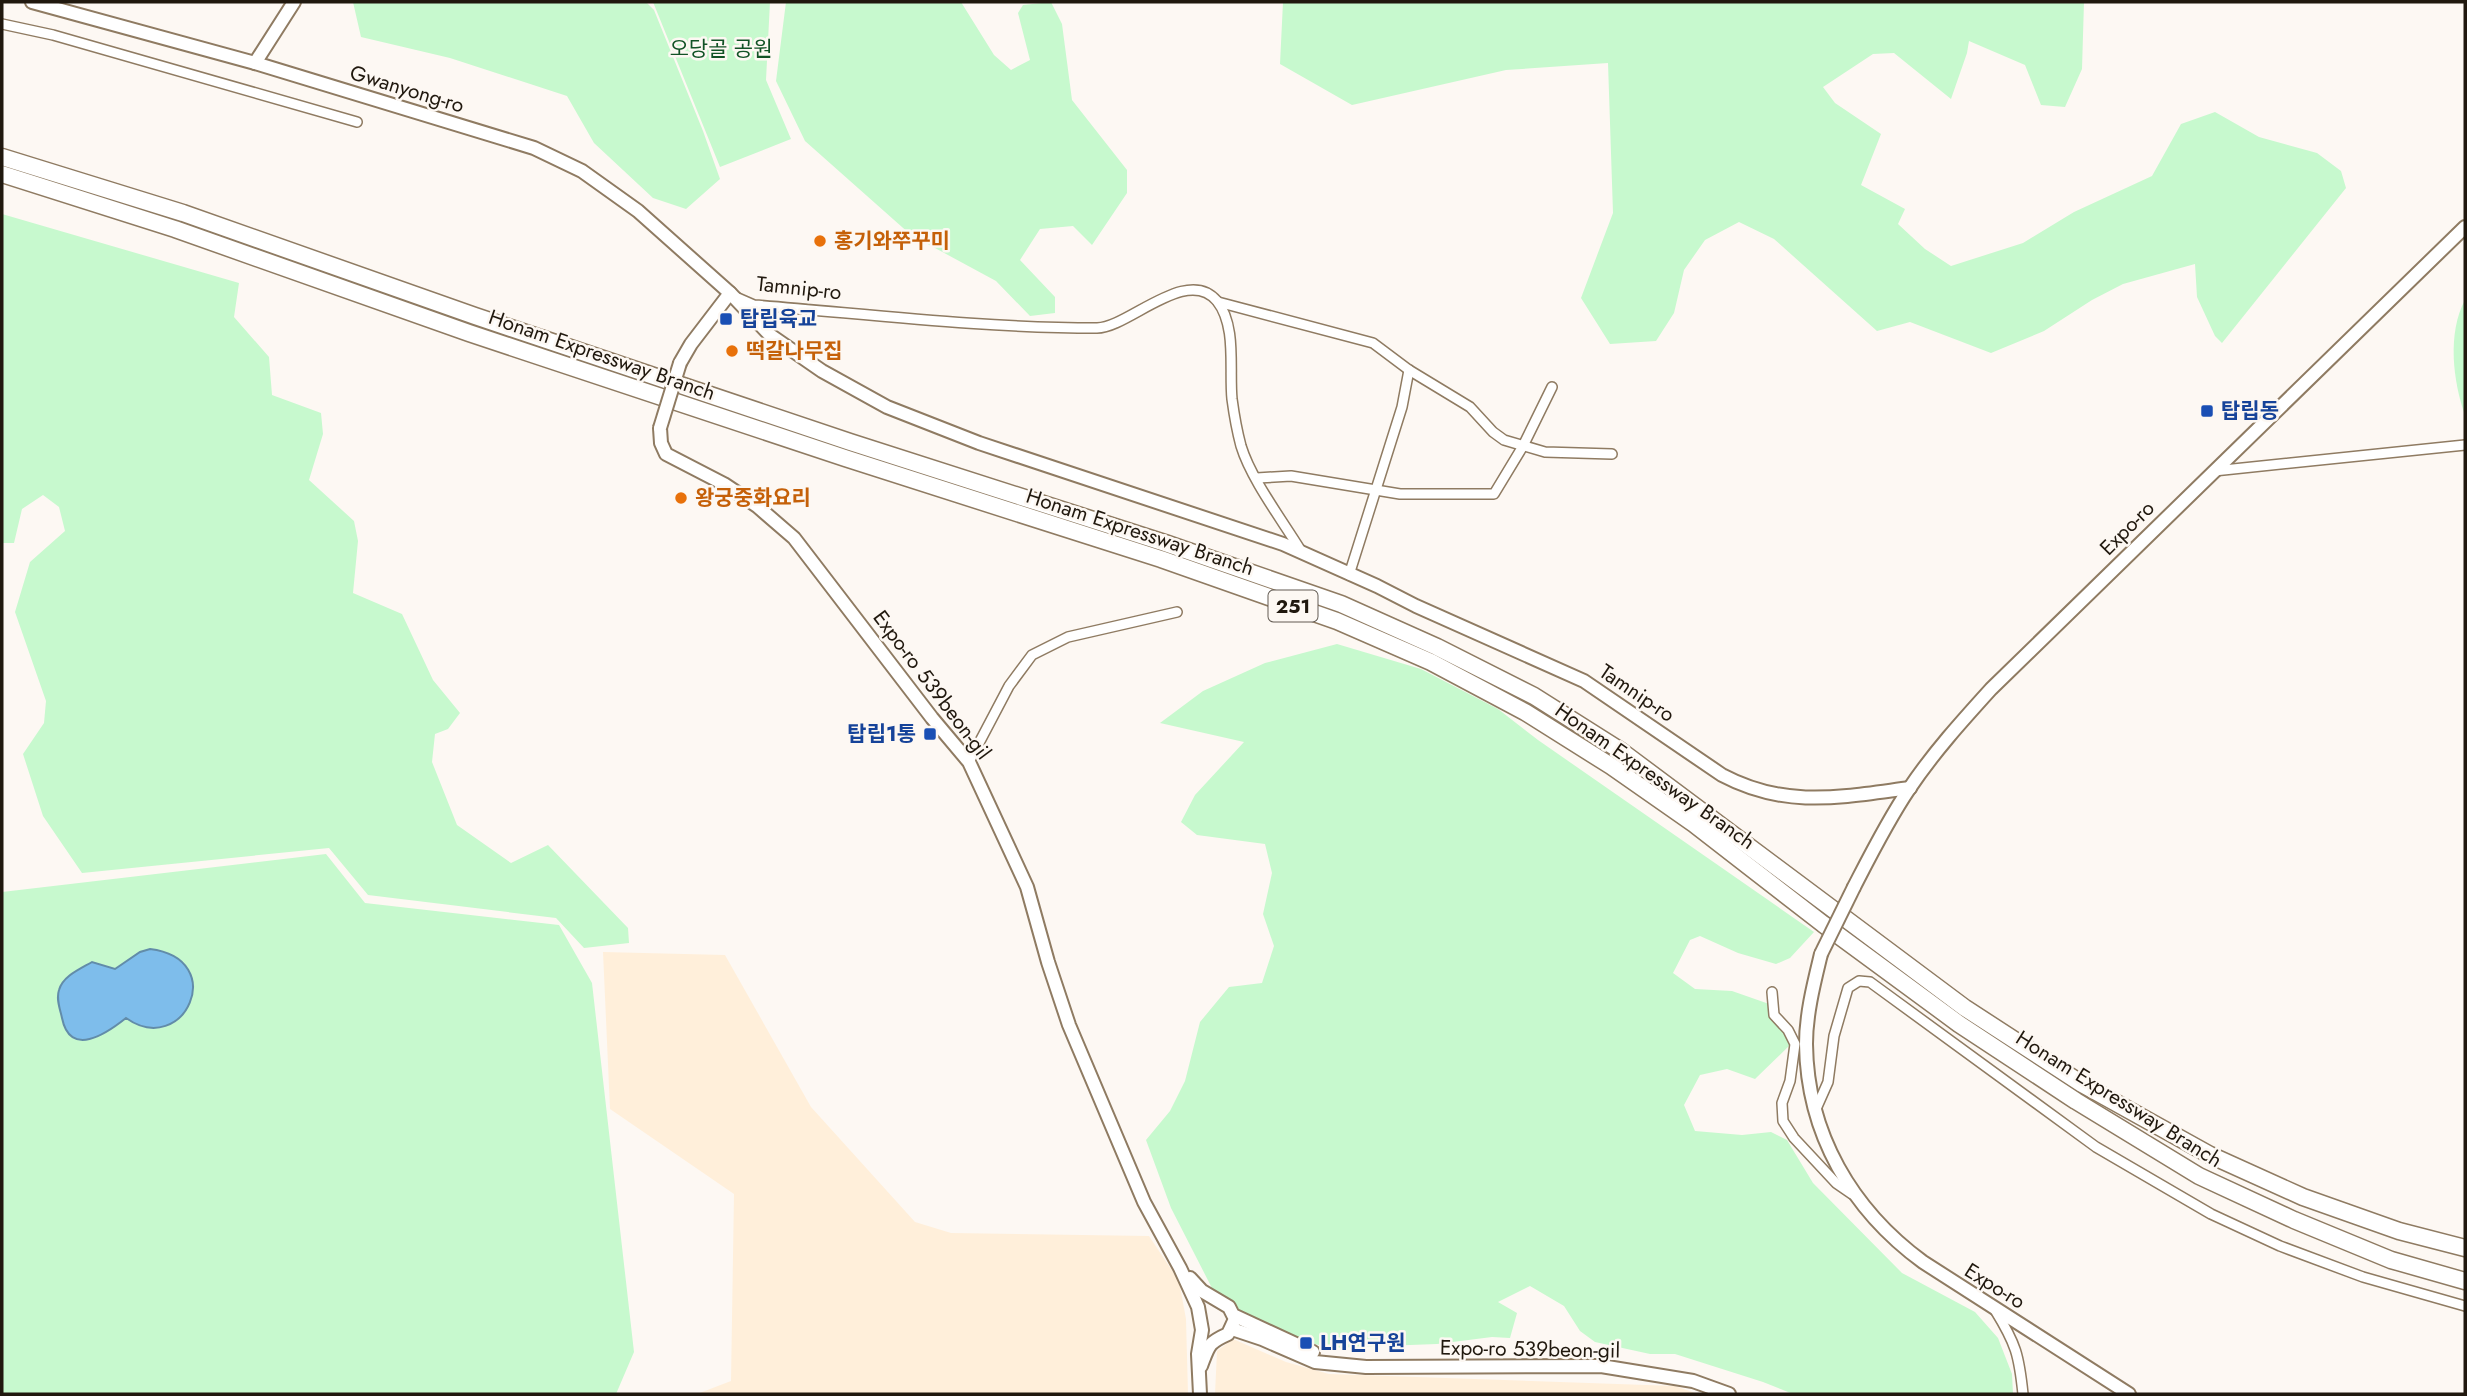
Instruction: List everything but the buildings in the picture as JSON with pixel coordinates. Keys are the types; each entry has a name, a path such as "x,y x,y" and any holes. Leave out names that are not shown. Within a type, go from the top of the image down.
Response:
{"highway":[{"name":"Honam Expressway Branch","path":"2,157 183,213 746,408 1165,543 1353,609 1437,647 1534,696 1621,751 1965,1008 2082,1084 2210,1155 2303,1197 2399,1231 2465,1248"},
{"name":"Honam Expressway Branch","path":"2,174 174,229 457,328 845,458 1161,559 1338,621 1431,662 1525,712 1611,766 1694,824 1823,924 1959,1024 2199,1177 2391,1260 2465,1282"}],"main road":[{"name":"Gwanyong-ro","path":"32,2 255,63 534,148 582,170 638,211 730,293"},
{"path":"255,63 294,2"},
{"name":"Expo-ro","path":"2129,1394 1994,1309 1898,1244 1854,1195 1837,1168 1816,1109 1806,1043 1812,990 1821,954 1881,835 1910,788 1956,728 1991,689 2465,227"},
{"name":"Expo-ro 539beon-gil","path":"730,293 680,363 660,428 661,443 666,454 724,484 757,506 794,538 969,762 1027,887 1069,1025 1144,1202 1181,1268"},
{"name":"Tamnip-ro","path":"730,293 770,335 822,371 887,407 979,443 1122,489 1302,553 1584,681 1722,775 1744,787 1795,798 1823,799 1910,788"},
{"path":"1181,1268 1202,1291 1229,1307 1233,1315 1232,1329 1227,1334 1217,1337 1202,1330"},
{"path":"1181,1268 1200,1314"},
{"path":"1200,1394 1200,1314 1206,1305 1218,1302"},
{"path":"1233,1315 1319,1354 1327,1362"},
{"name":"Expo-ro 539beon-gil","path":"1232,1329 1315,1362 1366,1367 1601,1366 1693,1381 1729,1394"},
{"path":"1200,1370 1210,1346 1217,1337"}],"street":[{"path":"2,24 53,35 357,122"},
{"name":"Tamnip-ro","path":"730,293 754,305 1030,328 1106,328 1156,300 1191,291 1207,293 1218,302 1373,343 1409,370 1470,407 1504,440 1545,452 1612,454"},
{"path":"1218,302 1231,343 1232,397 1241,444 1247,461 1302,553"},
{"path":"1349,575 1402,407 1409,370"},
{"path":"1257,478 1291,476 1400,494 1494,494 1523,446 1552,387"},
{"path":"2213,471 2465,445"},
{"path":"969,762 1009,686 1032,655 1068,637 1177,612"},
{"path":"1816,1109 1828,1082 1834,1037 1848,988 1859,981 1870,982 2096,1147 2211,1214 2280,1245 2363,1277 2465,1306"},
{"name":"Expo-ro","path":"1772,992 1774,1015 1788,1030 1795,1044 1790,1081 1782,1103 1783,1121 1794,1138 1836,1183 1854,1195"},
{"path":"1994,1309 2010,1333 2019,1356 2023,1394"}],"shaded area":[{"path":"603,952 725,955 811,1107 915,1222 951,1233 1149,1236 1179,1281 1186,1319 1188,1394 697,1394 731,1381 734,1194 610,1109"},
{"path":"1233,1339 1286,1362 1329,1374 1675,1386 1698,1394 1215,1394 1217,1351"}],"green space":[{"path":"353,2 646,2 654,10 720,179 686,209 653,198 594,143 567,96 450,58 361,37"},
{"name":"오당골 공원","path":"653,2 770,2 766,80 791,139 720,167"},
{"path":"786,2 961,2 994,55 1011,70 1030,60 1018,13 1023,5 1051,2 1062,24 1072,100 1127,170 1127,193 1092,245 1073,226 1040,229 1020,260 1055,297 1055,313 1030,316 996,281 911,235 805,141 776,81"},
{"path":"1283,2 2084,2 2082,69 2065,107 2041,105 2025,65 1969,41 1951,99 1894,53 1873,54 1823,87 1835,103 1881,134 1861,185 1905,209 1898,224 1925,249 1951,266 2023,243 2074,212 2152,176 2181,124 2215,112 2259,137 2317,153 2341,171 2346,188 2222,343 2215,336 2197,297 2195,264 2123,284 2044,331 1991,353 1910,322 1877,331 1774,239 1739,222 1705,240 1684,270 1674,313 1656,341 1610,344 1581,298 1613,213 1608,63 1506,70 1352,105 1280,64"},
{"path":"2,214 239,283 234,317 269,357 272,395 321,413 323,434 309,480 354,521 358,541 353,593 402,614 433,680 460,713 448,729 435,734 432,762 457,825 511,863 548,845 628,928 629,943 584,948 556,918 368,895 329,848 82,873 43,816 23,754 44,723 46,701 15,612 30,562 65,531 59,507 43,495 22,509 14,543 2,543"},
{"path":"2465,300 2465,415 2457,388 2454,342 2459,313"},
{"path":"1337,644 1421,669 1498,709 1538,740 1814,932 1790,958 1776,964 1738,953 1700,936 1690,940 1673,973 1695,989 1732,991 1772,1005 1791,1044 1755,1079 1727,1069 1700,1075 1684,1105 1695,1131 1742,1135 1771,1132 1787,1140 1813,1183 1902,1273 1975,1312 1998,1338 2012,1374 2013,1394 1793,1394 1675,1354 1650,1354 1595,1342 1580,1331 1564,1306 1530,1286 1498,1302 1517,1313 1510,1338 1329,1348 1298,1339 1242,1315 1233,1304 1215,1294 1171,1208 1146,1140 1170,1111 1185,1081 1200,1022 1229,987 1262,983 1274,946 1263,914 1272,873 1265,844 1197,835 1181,822 1195,795 1244,742 1160,723 1203,691 1265,663"},
{"path":"326,854 365,903 559,925 592,983 634,1352 616,1394 2,1394 2,892"}],"water":[{"path":"150,949 174,957 188,970 193,986 190,1003 180,1017 165,1026 147,1027 126,1018 99,1036 80,1040 73,1037 66,1030 59,1004 58,993 64,981 72,973 92,962 115,969 140,952"}],"place":[{"name":"홍기와쭈꾸미","path":"820,241"},
{"name":"탑립육교","path":"726,319"},
{"name":"떡갈나무집","path":"732,351"},
{"name":"탑립동","path":"2207,411"},
{"name":"왕궁중화요리","path":"681,498"},
{"name":"탑립1통","path":"930,734"},
{"name":"LH연구원","path":"1306,1343"}]}
